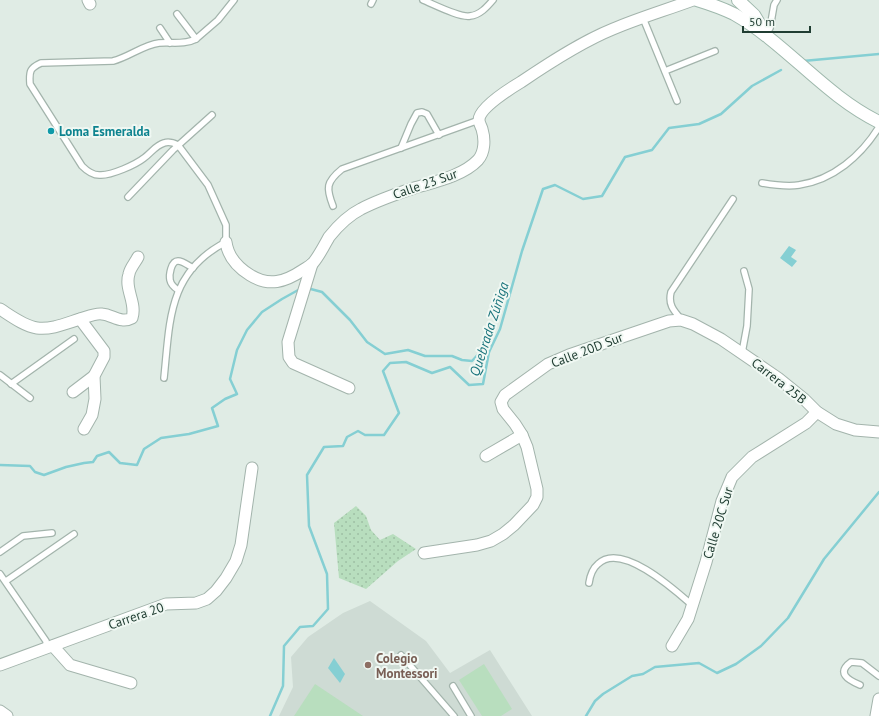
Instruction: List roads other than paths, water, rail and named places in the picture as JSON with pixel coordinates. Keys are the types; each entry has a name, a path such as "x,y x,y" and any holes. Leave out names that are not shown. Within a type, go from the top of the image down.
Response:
{"street":[{"path":"479,120 485,109 494,100 521,81 592,39 612,29 693,0"},
{"path":"697,0 717,6 733,14 766,36 838,96 865,115 879,122"},
{"path":"738,0 761,24 766,36"},
{"name":"Calle 23 Sur","path":"226,242 227,250 234,262 244,271 260,280 268,282 283,281 312,264 330,236 357,211 395,194 439,181 467,169 478,160 483,150 485,141 479,120"},
{"path":"0,310 27,325 37,328 53,327 98,314 103,314 122,321 128,320 132,318 134,312 128,287 128,275 138,257"},
{"path":"312,264 288,342 289,357 293,362 349,388"},
{"path":"72,392 94,376 104,357 104,351 80,319"},
{"name":"Carrera 25B","path":"681,320 693,324 742,353 778,378 804,399 817,412 836,424 854,430 879,432"},
{"name":"Calle 20D Sur","path":"424,553 477,545 491,541 514,525 533,505 537,497 537,489 527,447 522,435 503,409 501,402 505,395 548,364 569,354 669,321 681,320"},
{"path":"84,429 92,415 94,376"},
{"name":"Calle 20C Sur","path":"672,646 688,619 706,562 722,501 732,477 752,457 806,423 817,412"},
{"path":"486,456 522,435"},
{"name":"Carrera 20","path":"0,665 166,604 196,603 207,599 216,591 230,573 236,561 252,468"},
{"path":"50,647 70,665 131,683"},
{"path":"876,716 879,699"},
{"path":"0,711 8,716"}],"lane":[{"path":"164,378 169,330 178,290 193,268 213,249 226,242 226,225 208,185 178,145 172,142 165,142 159,145 135,164 110,174 100,176 90,173 82,166 30,84 29,74 34,66 42,63 113,61 121,59 153,44 187,43 196,39 218,20 234,0"},
{"path":"423,0 462,15 470,16 480,13 493,0"},
{"path":"766,36 773,21 772,13 777,0"},
{"path":"177,14 196,39"},
{"path":"643,18 677,101"},
{"path":"160,28 170,43"},
{"path":"665,71 715,51"},
{"path":"401,148 417,113 422,112 427,114 439,135"},
{"path":"128,198 178,145 212,115"},
{"path":"333,206 328,192 329,183 342,169 479,120"},
{"path":"762,183 787,186 799,185 829,175 846,165 859,154 879,127"},
{"path":"681,320 671,307 669,300 671,292 733,199"},
{"path":"178,290 170,281 170,274 173,265 176,261 179,261 193,268"},
{"path":"742,353 747,326 749,289 744,271"},
{"path":"11,384 74,339"},
{"path":"0,375 30,398"},
{"path":"0,552 23,536 52,533"},
{"path":"6,581 74,534"},
{"path":"588,583 592,572 598,563 608,558 621,559 636,563 667,584 692,605"},
{"path":"0,574 50,647"},
{"path":"401,655 454,716"},
{"path":"860,685 848,680 845,676 844,671 846,665 851,662 862,663 879,676"},
{"path":"453,686 471,716"}],"water":[{"path":"789,246 796,250 791,257 797,261 792,267 780,258"},
{"path":"334,658 345,674 340,683 328,668"}],"waterway":[{"name":"Quebrada Zúñiga","path":"803,61 879,54"},
{"name":"Quebrada Zúñiga","path":"270,716 283,686 284,646 300,627 313,626 328,609 327,574 309,526 307,475 324,447 343,446 347,437 358,431 365,435 384,435 399,413 383,371 390,363 406,362 432,373 450,367 469,385 483,384 489,352 500,329 522,251 543,189 555,185 583,199 602,196 625,157 652,150 669,128 699,124 721,114 752,86 781,70"},
{"path":"307,288 322,292 350,320 367,342 385,354 408,350 425,356 452,356 462,360 472,361 482,350 489,352"},
{"path":"0,465 30,466 35,472 44,475 66,467 93,462 97,456 109,452 120,463 137,465 144,449 161,438 189,434 218,426 212,408 225,399 237,394 230,379 237,350 247,330 262,312 300,289"},
{"path":"586,716 595,701 603,694 632,676 643,674 655,667 699,663 717,673 736,664 761,646 788,618 824,559 879,492"}],"place":[{"name":"Loma Esmeralda","path":"51,131"},
{"name":"Colegio Montessori","path":"368,665"}]}
